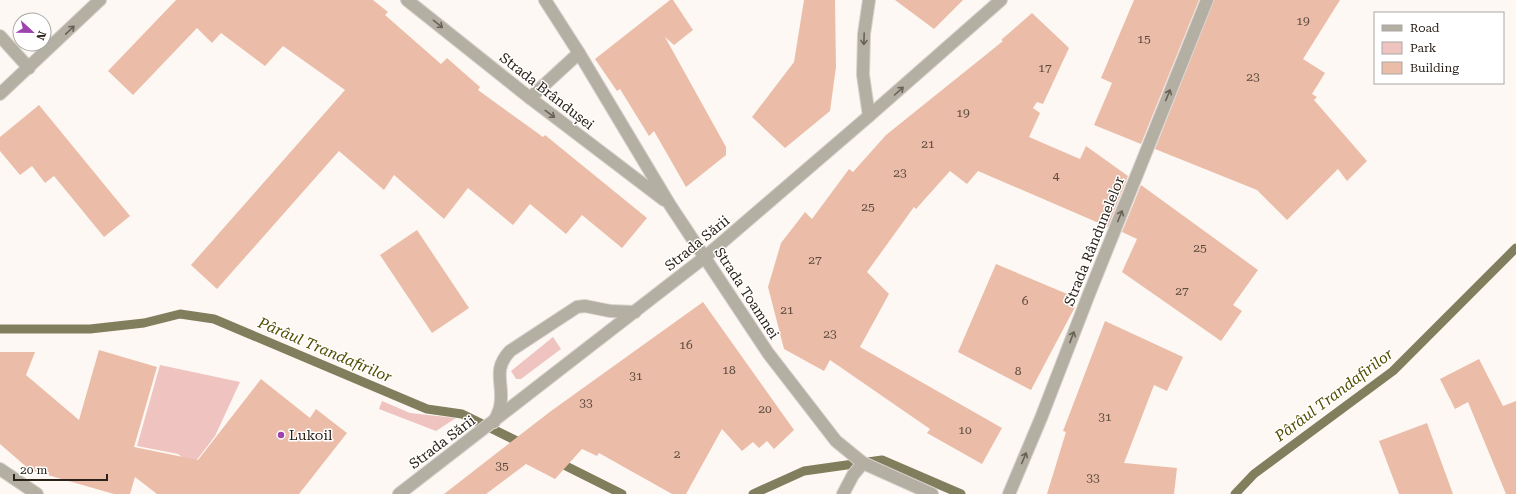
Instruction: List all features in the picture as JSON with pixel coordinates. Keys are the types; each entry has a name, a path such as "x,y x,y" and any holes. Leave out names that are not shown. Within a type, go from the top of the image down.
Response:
{"street":[{"path":"0,94 100,0"},
{"name":"Strada Brândușei","path":"407,0 530,98 670,205"},
{"name":"Strada Toamnei","path":"546,0 670,205 768,353 836,441 863,463 932,494"},
{"path":"869,0 864,34 864,74 869,116"},
{"name":"Strada Sării","path":"399,494 494,422 705,257 1001,0"},
{"name":"Strada Rândunelelor","path":"1009,494 1041,418 1207,0"},
{"path":"0,36 29,68"},
{"path":"530,98 579,53"},
{"path":"494,422 500,406 500,368 502,360 510,351 577,307 585,306 610,311 635,312"},
{"path":"843,494 863,463"},
{"path":"0,469 37,494"}],"green space":[{"path":"553,337 561,349 521,379 516,379 511,371"},
{"path":"160,365 240,382 215,436 193,465 178,454 137,446"},
{"path":"382,401 410,413 456,418 436,431 379,409"}],"building":[{"path":"176,0 373,0 388,12 385,15 441,64 447,58 480,87 478,90 543,137 545,135 647,218 622,248 582,215 566,234 530,204 513,225 468,188 444,219 394,175 384,190 339,151 217,289 191,265 345,90 283,46 265,66 221,33 212,43 197,28 133,95 108,71"},
{"path":"670,0 673,0 693,30 674,45 665,37 726,147 726,155 686,187 654,131 649,136 620,89 617,91 595,59"},
{"path":"804,0 835,0 836,67 830,111 785,148 752,117 794,62"},
{"path":"895,0 963,0 934,29"},
{"path":"1134,0 1199,0 1141,144 1094,125 1112,83 1101,78"},
{"path":"1214,0 1340,0 1303,59 1325,73 1312,94 1317,97 1314,100 1367,161 1347,181 1338,169 1287,220 1257,190 1155,149"},
{"path":"1032,13 1069,48 1043,104 1037,102 1033,108 1040,113 1029,137 1080,159 1086,146 1128,176 1108,227 978,171 967,184 950,171 916,209 914,207 867,272 889,294 860,347 1002,428 982,464 927,433 930,429 830,360 824,371 784,349 768,287 781,243 805,212 812,219 849,169 853,172 886,135 1003,41 1001,40"},
{"path":"39,105 130,216 104,237 54,176 45,183 32,166 20,175 0,151 0,137"},
{"path":"1141,185 1258,270 1233,305 1242,311 1221,341 1122,272 1137,239 1122,232"},
{"path":"417,230 469,308 432,333 380,255"},
{"path":"996,264 1072,296 1068,304 1075,307 1031,390 958,352"},
{"path":"703,302 794,430 774,449 767,441 759,448 753,442 742,451 722,429 686,494 672,494 599,453 597,456 582,449 555,479 526,464 486,494 444,494 551,411"},
{"path":"1105,321 1183,357 1167,391 1154,385 1124,463 1177,468 1174,494 1047,494 1066,432 1063,431"},
{"path":"99,350 157,367 134,447 198,460 261,379 310,418 316,409 347,433 299,494 157,494 135,477 130,494 114,494 30,470 0,444 0,352 35,352 26,375 79,420"},
{"path":"1479,359 1503,406 1516,401 1516,494 1506,494 1468,402 1455,409 1440,379"},
{"path":"1427,423 1453,494 1399,494 1379,441"}],"waterway":[{"name":"Pârâul Trandafirilor","path":"1235,494 1254,474 1393,371 1516,248"},
{"name":"Pârâul Trandafirilor","path":"0,329 90,329 144,323 180,314 214,319 427,409 462,414 525,445"},
{"name":"Pârâul Trandafirilor","path":"753,494 804,471 882,460 961,494"},
{"name":"Pârâul Trandafirilor","path":"556,461 622,494"}],"place":[{"name":"Lukoil","path":"281,435"}]}
